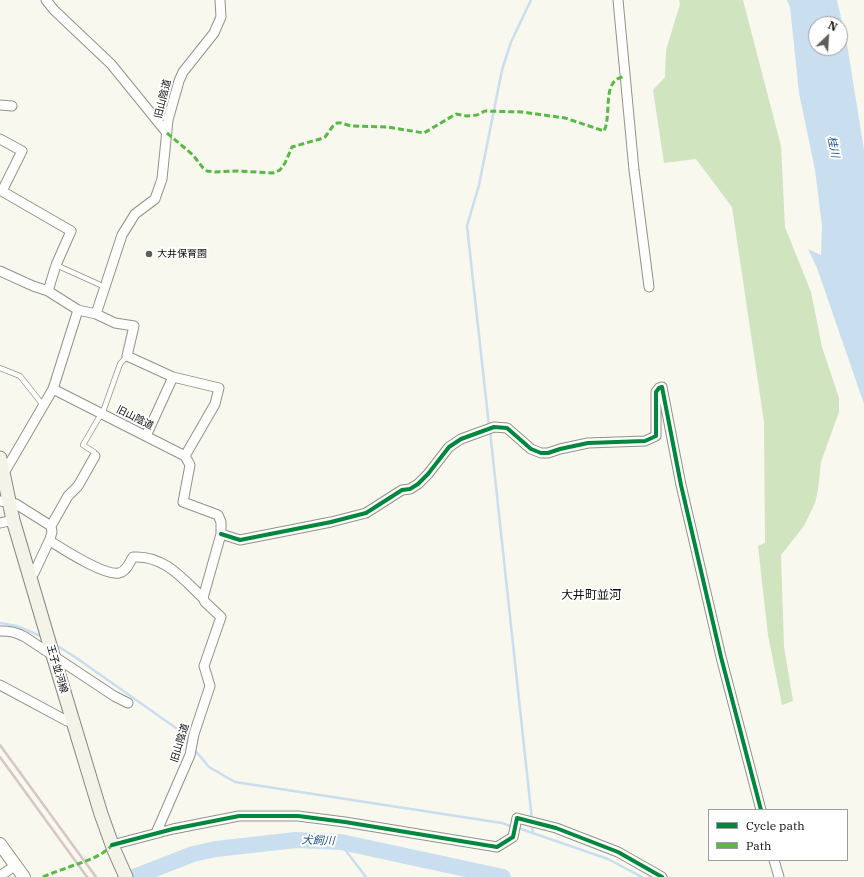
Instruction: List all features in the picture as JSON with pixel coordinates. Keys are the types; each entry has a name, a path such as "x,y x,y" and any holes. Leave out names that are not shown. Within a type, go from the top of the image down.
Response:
{"main road":[{"name":"王子並河線","path":"0,458 4,474 5,502 13,520 101,814 113,848 126,877"}],"street":[{"path":"46,0 54,10 111,64 167,133"},
{"name":"旧山陰道","path":"96,314 122,235 135,214 155,199 162,179 168,120 179,81 183,72 214,33 221,17 220,0"},
{"path":"618,0 634,170 649,287"},
{"path":"0,105 12,106"},
{"path":"0,139 22,151 1,190 71,231 56,264 48,291"},
{"path":"0,271 48,291 78,310 96,314 115,323 134,326 126,356 173,377 219,388 215,404 185,456 190,465 183,502 218,515 221,522 221,534 203,598 170,567 158,560 143,556 133,557 126,569 119,573 109,572 97,568 50,541"},
{"path":"4,474 53,389 78,310"},
{"path":"146,436 173,377"},
{"path":"221,534 240,540 331,522 366,513 402,490 410,489 418,484 428,474 449,447 461,439 494,426 507,428 531,449 541,453 548,453 588,443 644,441 656,436 656,392 658,388 662,387 681,485 720,657 761,809"},
{"name":"旧山陰道","path":"53,389 185,456"},
{"path":"29,577 34,573 50,541 52,532 51,526 68,496 78,486 94,456"},
{"path":"5,502 24,509 51,526"},
{"path":"0,523 13,520"},
{"name":"旧山陰道","path":"156,833 190,755 194,734 210,686 204,666 221,617 205,602 203,598"},
{"path":"0,631 11,630 17,632 114,696 128,703"},
{"path":"0,685 67,721 73,722"},
{"path":"113,848 156,833 239,816 298,816 345,822 497,847 513,837 517,818 556,828 618,852 662,877"},
{"path":"0,844 24,877"},
{"path":"774,861 780,877"},
{"path":"0,876 16,865"}],"lane":[{"path":"56,264 105,287"},
{"path":"94,456 94,452 83,445 100,413 104,409 120,364 126,356"},
{"path":"0,368 20,376 43,405"}],"green space":[{"path":"679,0 743,0 781,146 785,227 811,292 822,347 839,398 839,412 821,462 815,503 804,526 781,555 784,647 793,701 782,705 768,635 758,546 765,543 764,422 732,207 696,159 664,163 653,90 665,77 666,50 680,4"}],"water":[{"name":"桂川","path":"787,0 837,0 841,16 808,16 808,56 848,56 848,50 864,150 864,404 817,268 808,249 821,255 822,226 815,170 799,93 790,7"}],"waterway":[{"path":"489,426 467,226 479,185 502,70 511,42 531,0"},
{"path":"490,431 532,820"},
{"path":"0,623 17,626 43,637"},
{"path":"56,645 176,728 189,744"},
{"path":"194,749 209,767 235,782 502,823 513,827"},
{"path":"532,825 533,833"},
{"path":"518,828 608,859 642,877"},
{"name":"犬飼川","path":"134,877 193,854 216,849 296,840 341,842 503,877"},
{"path":"341,842 343,847 366,877"}],"railway":[{"path":"0,745 96,877"},
{"path":"0,757 87,877"}],"marked path":[{"path":"167,133 193,155 207,171 273,173 280,170 292,147 325,137 337,123 351,126 388,127 424,133 456,114 467,116 477,115 485,111 522,112 565,118 604,131 612,84 619,78 625,76"},
{"path":"43,877 90,860 107,850 112,845"}],"cycle path":[{"path":"221,534 240,540 331,522 366,513 402,490 410,489 418,484 428,474 449,447 461,439 494,427 507,428 531,449 541,453 548,453 588,443 645,441 656,436 656,392 662,387 681,485 721,657 761,809"},
{"path":"112,845 173,829 239,816 298,816 345,822 497,847 513,837 517,818 556,828 618,852 662,877"}],"place":[{"name":"大井保育園","path":"149,254"}],"district":[{"name":"大井町並河","path":"591,596"}]}
